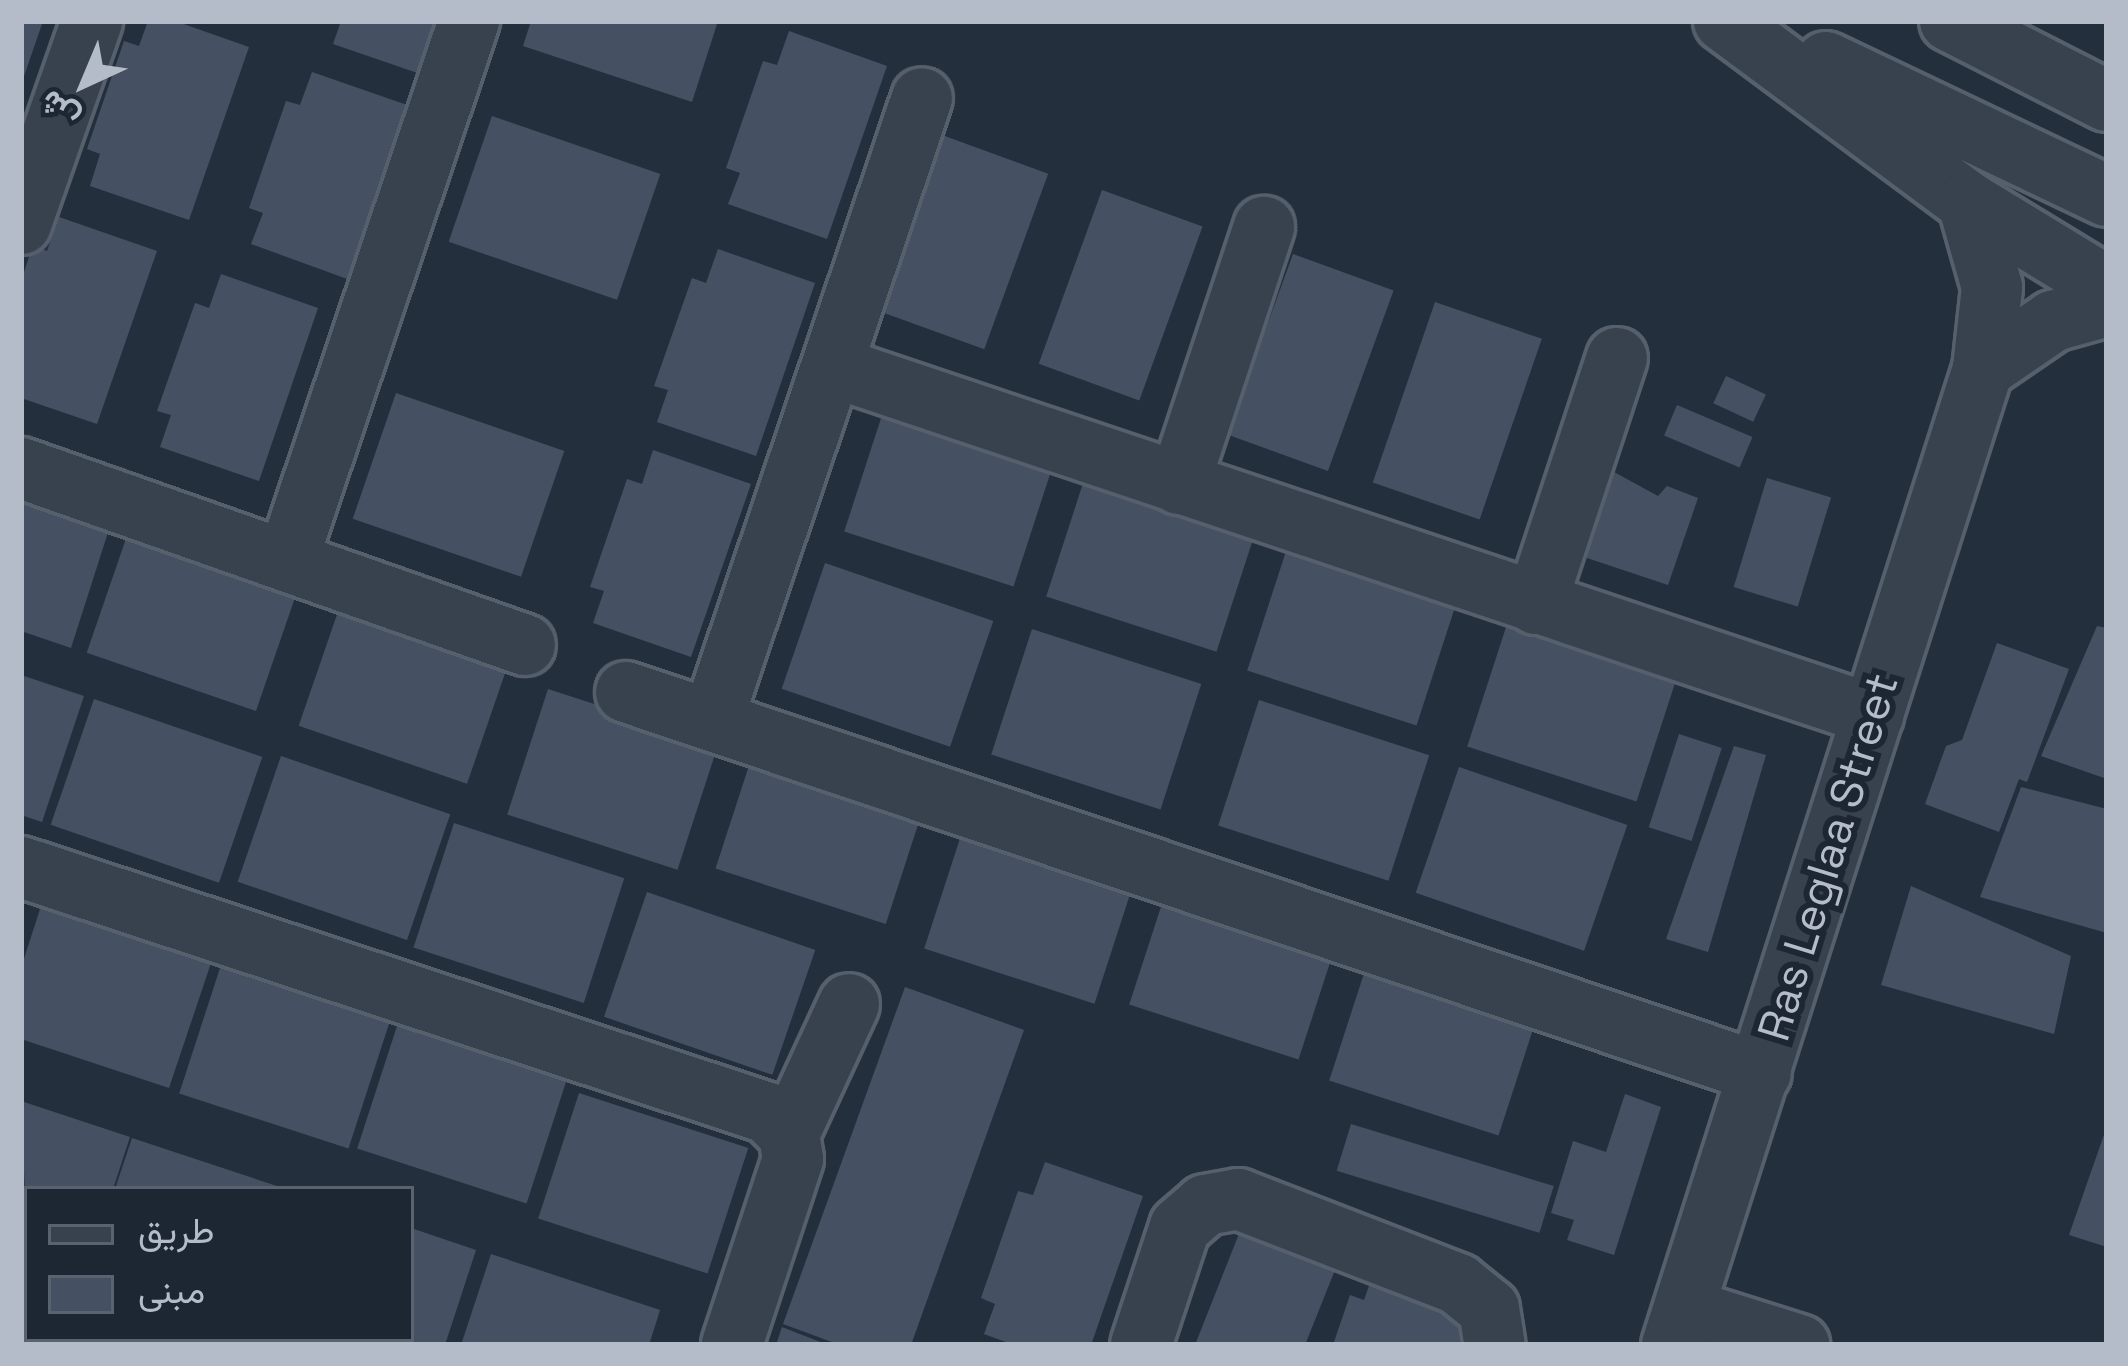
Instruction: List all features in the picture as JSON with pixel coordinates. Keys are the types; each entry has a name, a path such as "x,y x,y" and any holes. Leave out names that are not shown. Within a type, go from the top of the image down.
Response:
{"street":[{"path":"21,224 92,21"},
{"path":"287,561 469,21"},
{"path":"1724,21 1968,202 2107,287"},
{"path":"1739,21 2107,196"},
{"path":"1950,21 2107,101"},
{"path":"712,721 922,98"},
{"name":"Ras Leglaa Street","path":"1678,1327 1983,370 1992,287 1968,202"},
{"path":"1179,484 1264,227"},
{"path":"1983,370 2053,321 2107,306"},
{"path":"1536,604 1617,358"},
{"path":"834,367 1873,715"},
{"path":"21,468 525,645"},
{"path":"626,692 1761,1073"},
{"path":"21,867 755,1108 789,1135"},
{"path":"732,1345 790,1171 789,1135 849,1004"},
{"path":"1141,1345 1180,1228 1205,1205 1238,1199 1458,1284 1490,1309 1495,1345"},
{"path":"1678,1327 1799,1345"}],"building":[{"path":"21,21 43,21 22,82 21,82"},
{"path":"148,21 175,21 249,47 189,220 90,186 100,154 87,149 124,41 139,46"},
{"path":"341,21 451,21 432,78 333,44"},
{"path":"531,21 718,21 692,102 523,46"},
{"path":"789,31 887,66 827,239 728,204 740,173 726,168 763,61 777,65"},
{"path":"312,72 410,106 350,280 251,244 263,213 249,208 286,101 300,105"},
{"path":"492,116 660,174 617,300 449,242"},
{"path":"942,135 1048,174 984,349 878,311"},
{"path":"1102,190 1203,227 1139,400 1039,364"},
{"path":"59,217 157,251 97,424 21,398 21,281 33,245 47,251"},
{"path":"718,249 815,283 756,456 657,422 668,390 654,386 692,278 706,283"},
{"path":"1293,254 1394,291 1328,471 1227,434"},
{"path":"221,274 318,308 259,481 160,447 171,415 157,411 195,303 209,308"},
{"path":"1435,302 1542,339 1480,519 1373,483"},
{"path":"1726,376 1766,395 1753,422 1713,403"},
{"path":"396,393 564,451 521,577 353,519"},
{"path":"1677,405 1752,437 1740,467 1664,435"},
{"path":"885,406 1054,461 1013,587 844,532"},
{"path":"653,450 751,484 691,657 593,623 604,591 590,587 627,479 642,484"},
{"path":"1603,466 1658,496 1667,486 1698,498 1668,585 1566,551"},
{"path":"1087,471 1257,526 1216,652 1046,597"},
{"path":"1767,478 1831,498 1798,607 1734,587"},
{"path":"21,492 111,523 71,648 21,631"},
{"path":"130,527 299,585 256,711 87,653"},
{"path":"1288,545 1457,600 1416,726 1247,671"},
{"path":"825,563 993,621 950,747 782,689"},
{"path":"342,600 510,658 467,784 299,726"},
{"path":"1508,621 1677,676 1636,802 1467,747"},
{"path":"2097,626 2107,628 2107,779 2041,756"},
{"path":"1032,629 1201,684 1160,810 991,755"},
{"path":"1997,643 2069,669 2027,782 2019,779 1999,832 1925,804 1946,746 1962,740"},
{"path":"21,675 84,696 42,822 21,815"},
{"path":"548,689 718,744 677,870 507,815"},
{"path":"94,699 262,757 219,883 51,825"},
{"path":"1259,700 1429,755 1388,881 1218,826"},
{"path":"1679,734 1722,748 1692,841 1649,827"},
{"path":"756,744 926,799 886,924 716,869"},
{"path":"1734,746 1766,755 1708,952 1666,939"},
{"path":"281,756 450,814 407,940 238,882"},
{"path":"1459,767 1627,825 1584,951 1416,893"},
{"path":"2021,787 2107,809 2107,933 1980,897"},
{"path":"454,823 624,878 584,1003 414,948"},
{"path":"965,823 1135,878 1094,1004 924,949"},
{"path":"1170,879 1339,934 1298,1060 1129,1005"},
{"path":"1911,886 2071,956 2054,1034 1881,985"},
{"path":"647,892 815,950 772,1075 604,1017"},
{"path":"41,906 211,963 169,1088 21,1039 21,968"},
{"path":"1370,955 1539,1010 1498,1136 1329,1081"},
{"path":"220,968 389,1023 348,1149 179,1094"},
{"path":"905,987 1024,1030 911,1345 840,1345 783,1324"},
{"path":"398,1023 567,1078 526,1204 357,1149"},
{"path":"579,1093 748,1148 707,1274 538,1219"},
{"path":"1625,1094 1661,1107 1614,1255 1567,1240 1574,1220 1551,1213 1573,1141 1606,1152"},
{"path":"21,1101 130,1137 114,1186 25,1186"},
{"path":"1351,1124 1554,1186 1539,1233 1337,1171"},
{"path":"2107,1126 2107,1247 2069,1235"},
{"path":"132,1138 277,1186 116,1186"},
{"path":"1045,1162 1143,1196 1091,1345 1014,1345 984,1334 995,1304 981,1298 1018,1191 1033,1195"},
{"path":"1246,1216 1341,1255 1305,1345 1195,1345"},
{"path":"414,1229 476,1250 445,1345 375,1342 414,1342"},
{"path":"491,1254 660,1310 649,1345 461,1345"},
{"path":"1376,1266 1474,1301 1459,1345 1333,1345 1350,1295 1364,1300"},
{"path":"782,1327 828,1345 776,1345"}]}
